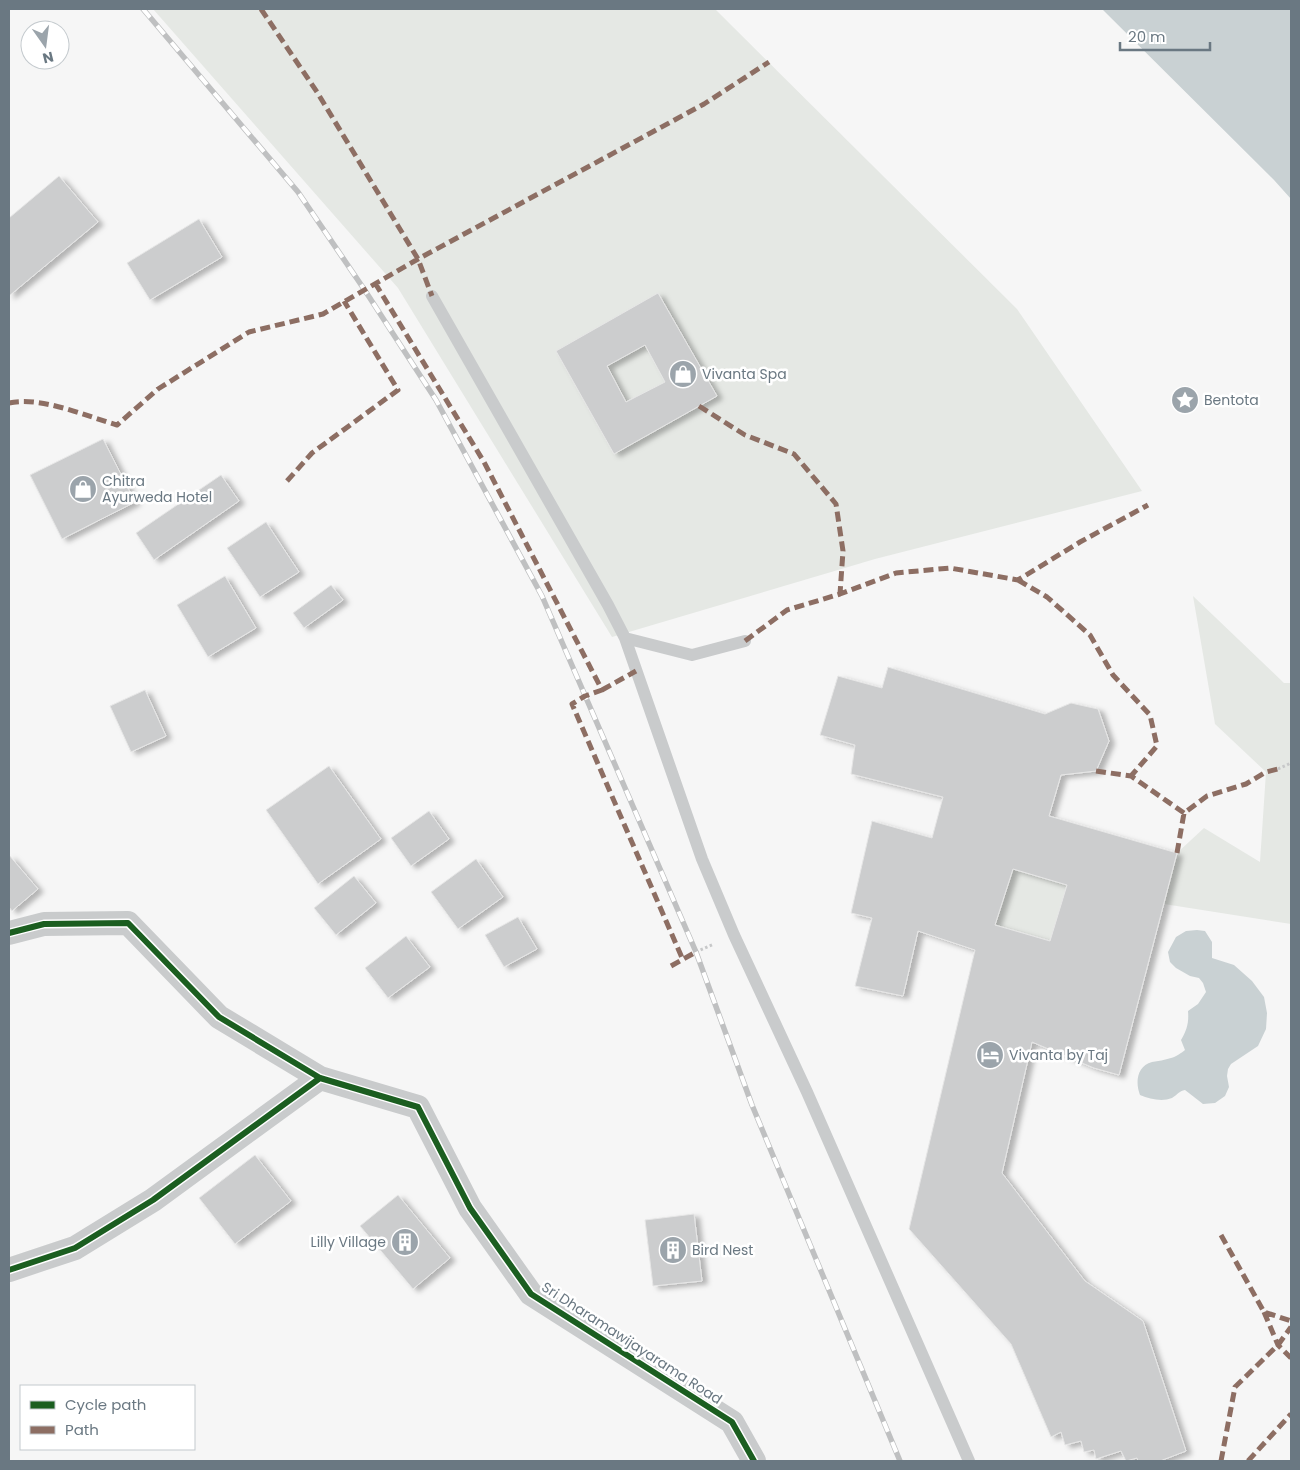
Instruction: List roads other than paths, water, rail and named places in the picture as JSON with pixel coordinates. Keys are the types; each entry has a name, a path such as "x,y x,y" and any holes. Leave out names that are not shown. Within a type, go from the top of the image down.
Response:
{"street":[{"name":"Sri Dharamawijayarama Road","path":"9,933 44,924 128,923 219,1017 320,1078 418,1107 470,1208 531,1294 732,1422 754,1461"},
{"path":"9,1270 75,1248 145,1205 320,1078"}],"lane":[{"path":"432,296 625,638 702,859 734,935 806,1092 969,1461"},
{"path":"625,638 692,656 745,641"}],"railway":[{"path":"143,9 298,192 364,289 436,400 542,596 696,952 752,1105 900,1461"}],"place":[{"name":"Vivanta Spa","path":"683,374"},
{"name":"Bentota","path":"1185,400"},
{"name":"Chitra Ayurweda Hotel","path":"83,489"},
{"name":"Vivanta by Taj","path":"990,1055"},
{"name":"Lilly Village","path":"405,1242"},
{"name":"Bird Nest","path":"673,1250"}]}
